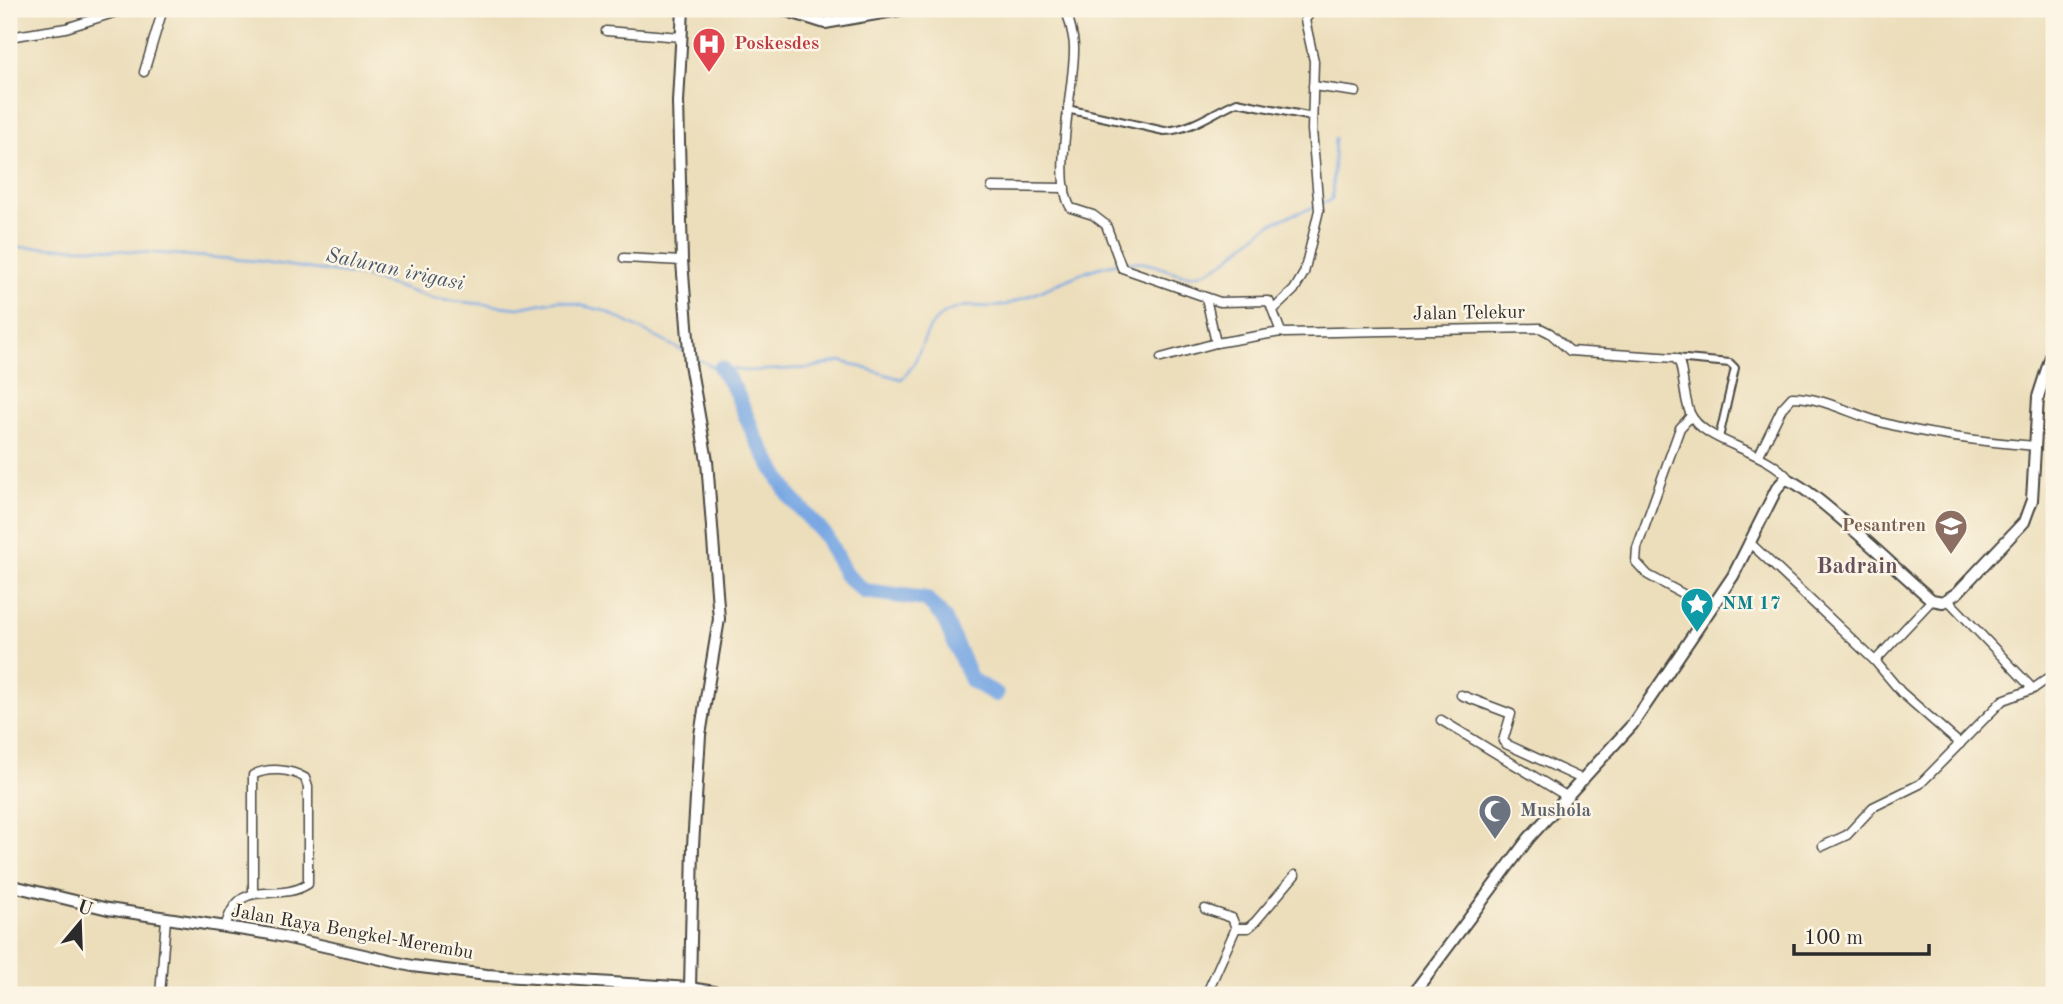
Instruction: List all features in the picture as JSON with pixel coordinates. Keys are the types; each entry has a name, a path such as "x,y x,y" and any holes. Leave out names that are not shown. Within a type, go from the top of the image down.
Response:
{"street":[{"path":"9,37 66,28 126,9"},
{"path":"144,72 163,9"},
{"path":"683,9 678,102 682,261 690,363 707,461 719,619 700,735 693,846 690,988"},
{"path":"781,9 816,23 834,23 864,13 905,9"},
{"path":"1066,9 1074,51 1068,109 1065,188 1071,208 1093,215 1105,225 1122,268 1206,298 1231,304 1265,300 1274,309 1281,332"},
{"path":"1274,309 1294,290 1304,273 1319,210 1313,117 1314,61 1306,20 1313,9"},
{"path":"606,31 681,37"},
{"path":"1312,86 1356,92"},
{"path":"1068,109 1164,131 1175,131 1210,118 1237,102 1313,117"},
{"path":"992,187 1065,188"},
{"path":"624,258 682,261"},
{"path":"1206,298 1216,343"},
{"name":"Jalan Telekur","path":"1161,358 1216,343 1281,332 1540,328 1550,333 1570,351 1675,358"},
{"path":"1675,358 1680,364 1691,416 1718,438 1759,455 1781,468 1789,479 1933,600 1948,600 2005,546 2024,522 2032,500 2038,397 2054,347"},
{"path":"1675,358 1730,363 1735,368 1718,438"},
{"path":"1759,455 1776,418 1792,397 1819,401 1882,423 1927,432 2036,446"},
{"path":"1691,416 1679,428 1649,510 1636,557 1639,568 1648,575 1712,609"},
{"path":"1412,995 1530,838 1632,725 1712,609 1777,488 1789,479"},
{"path":"1749,542 1875,661 1901,692 1960,744"},
{"path":"1875,661 1933,600"},
{"path":"1948,600 2034,690"},
{"path":"1822,846 1847,835 1874,807 1920,784 2003,700 2034,690 2054,674"},
{"path":"1461,695 1511,714 1503,741 1506,744 1584,780"},
{"path":"1441,720 1568,797"},
{"path":"225,928 236,903 253,894 302,888 310,879 308,787 305,778 297,773 269,771 253,775 253,894"},
{"path":"1236,928 1248,928 1255,922 1295,875"},
{"name":"Jalan Raya Bengkel-Merembu","path":"9,885 108,909 281,936 412,966 487,975 690,988 733,995"},
{"path":"1205,909 1232,918 1236,928 1206,995"},
{"path":"160,995 166,919"}],"waterway":[{"name":"Saluran irigasi","path":"1323,203 1332,200 1335,138"},
{"name":"Saluran irigasi","path":"694,357 713,367 747,371 810,368 841,361 901,379 914,364 936,320 953,310 969,306 1005,305 1102,266 1119,263 1144,263 1183,274 1198,274 1218,266 1274,223 1317,206"},
{"name":"Saluran irigasi","path":"9,247 92,248 257,261 366,277 434,299 519,308 559,300 605,311 685,352"},
{"path":"721,368 735,390 756,439 790,497 825,535 845,574 864,591 926,599 944,618 971,680 996,694"}],"place":[{"name":"Poskesdes","path":"709,74"},
{"name":"Pesantren","path":"1951,556"},
{"name":"NM 17","path":"1697,634"},
{"name":"Mushola","path":"1495,841"}],"district":[{"name":"Badrain","path":"1857,566"}]}
